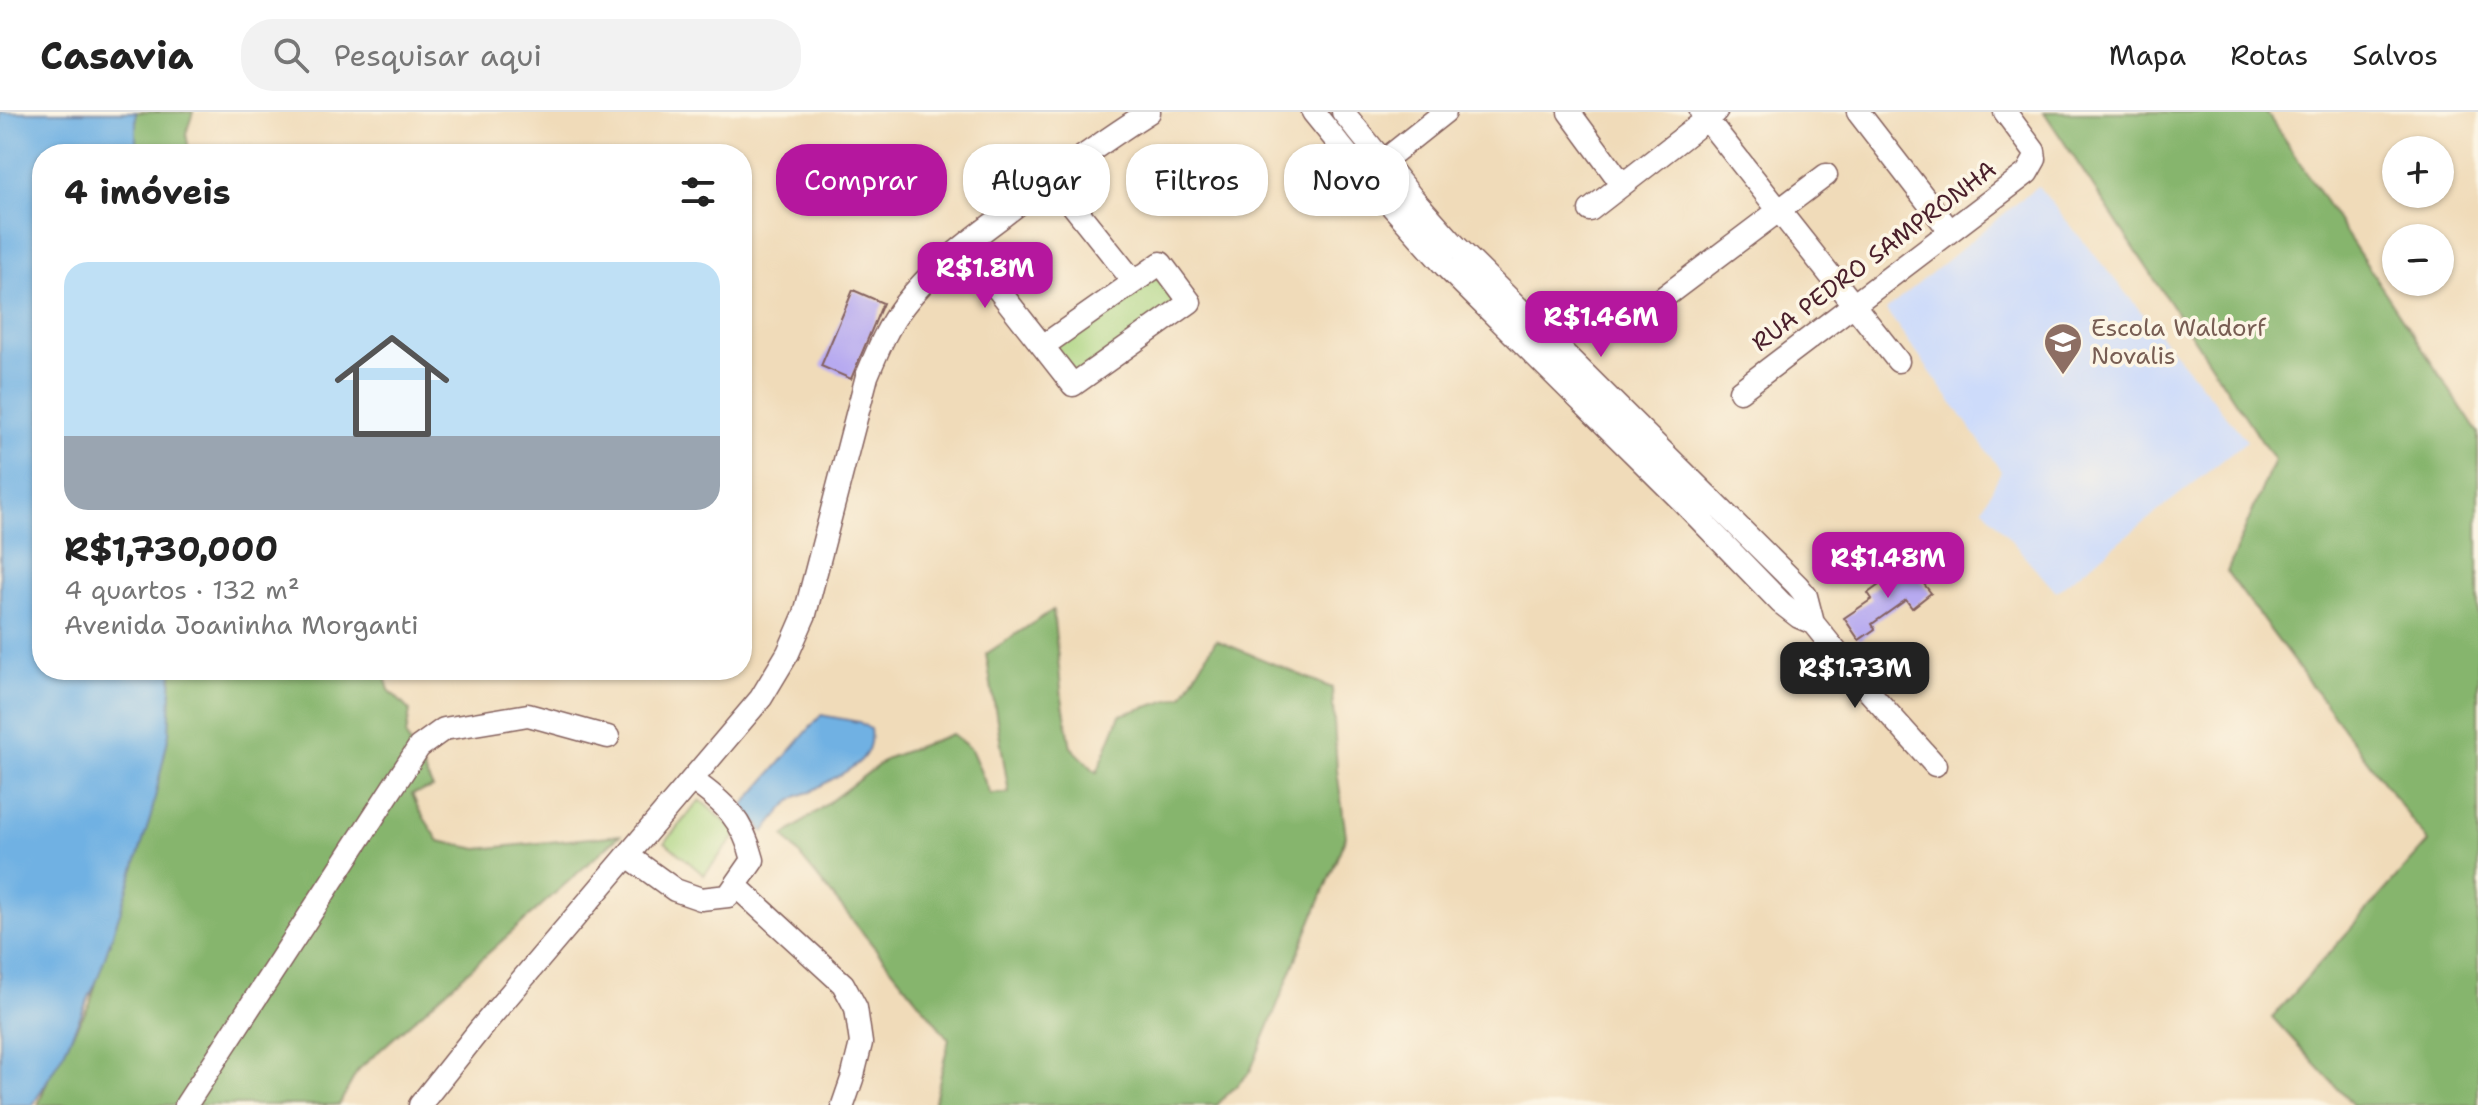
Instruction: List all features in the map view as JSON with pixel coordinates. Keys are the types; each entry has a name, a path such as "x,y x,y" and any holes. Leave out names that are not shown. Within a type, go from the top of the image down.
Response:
{"street":[{"path":"1101,144 1149,112"},
{"path":"1313,112 1347,144"},
{"path":"1343,112 1360,144"},
{"path":"1405,144 1445,112"},
{"path":"1569,112 1622,184"},
{"path":"1858,112 1950,231"},
{"name":"RUA PEDRO SAMPRONHA","path":"1740,391 2027,173 2035,159 2034,151 2005,112"},
{"path":"1590,210 1708,114 1898,361"},
{"path":"1664,297 1826,175"},
{"path":"420,1105 491,1016 761,698 805,614 867,376 882,341 901,308 926,279 1002,216"},
{"path":"1081,216 1134,282"},
{"path":"1408,216 1445,266 1694,499 1781,603 1813,623 1935,765"},
{"path":"964,246 1073,385 1190,302 1161,263 1043,346"},
{"path":"186,1105 419,747 444,729 528,715 608,737"},
{"path":"628,856 675,890 701,899 728,896 753,860 747,836 722,800 692,780"},
{"path":"736,886 843,984 856,1008 861,1043 843,1105"}],"shaded area":[{"name":"Escola Waldorf Novalis","path":"2038,186 2247,441 2056,592 1983,508 2001,471 1886,310"}],"green space":[{"path":"120,112 193,112 186,134 188,144 121,144"},
{"path":"2044,112 2266,112 2382,288 2382,296 2388,296 2478,433 2478,1105 2353,1105 2272,1017 2428,842 2227,572 2274,460"},
{"path":"1154,275 1177,304 1074,377 1051,347"},
{"path":"1053,610 1062,698 1071,747 1097,773 1120,715 1183,696 1216,640 1332,688 1337,770 1346,836 1250,1072 1217,1105 934,1105 949,1039 784,836 888,758 952,734 971,749 990,794 1009,793 986,654"},
{"path":"144,680 386,680 389,690 410,711 406,736 433,788 412,794 439,841 478,849 620,835 358,1070 339,1105 38,1105 52,1069 90,1004 108,940"},
{"path":"700,800 738,833 704,875 665,842"}],"water":[{"path":"0,112 136,112 136,144 32,144 32,680 172,680 169,734 151,816 97,980 65,1050 33,1105 0,1105"},
{"path":"821,715 859,722 870,729 867,752 852,768 797,797 764,832 743,806"}],"building":[{"path":"853,290 883,303 851,379 821,366"},
{"path":"1908,564 1931,593 1912,608 1906,600 1872,624 1875,629 1859,640 1844,618 1872,599 1868,593"}],"place":[{"name":"Escola Waldorf Novalis","path":"2063,376"}]}
